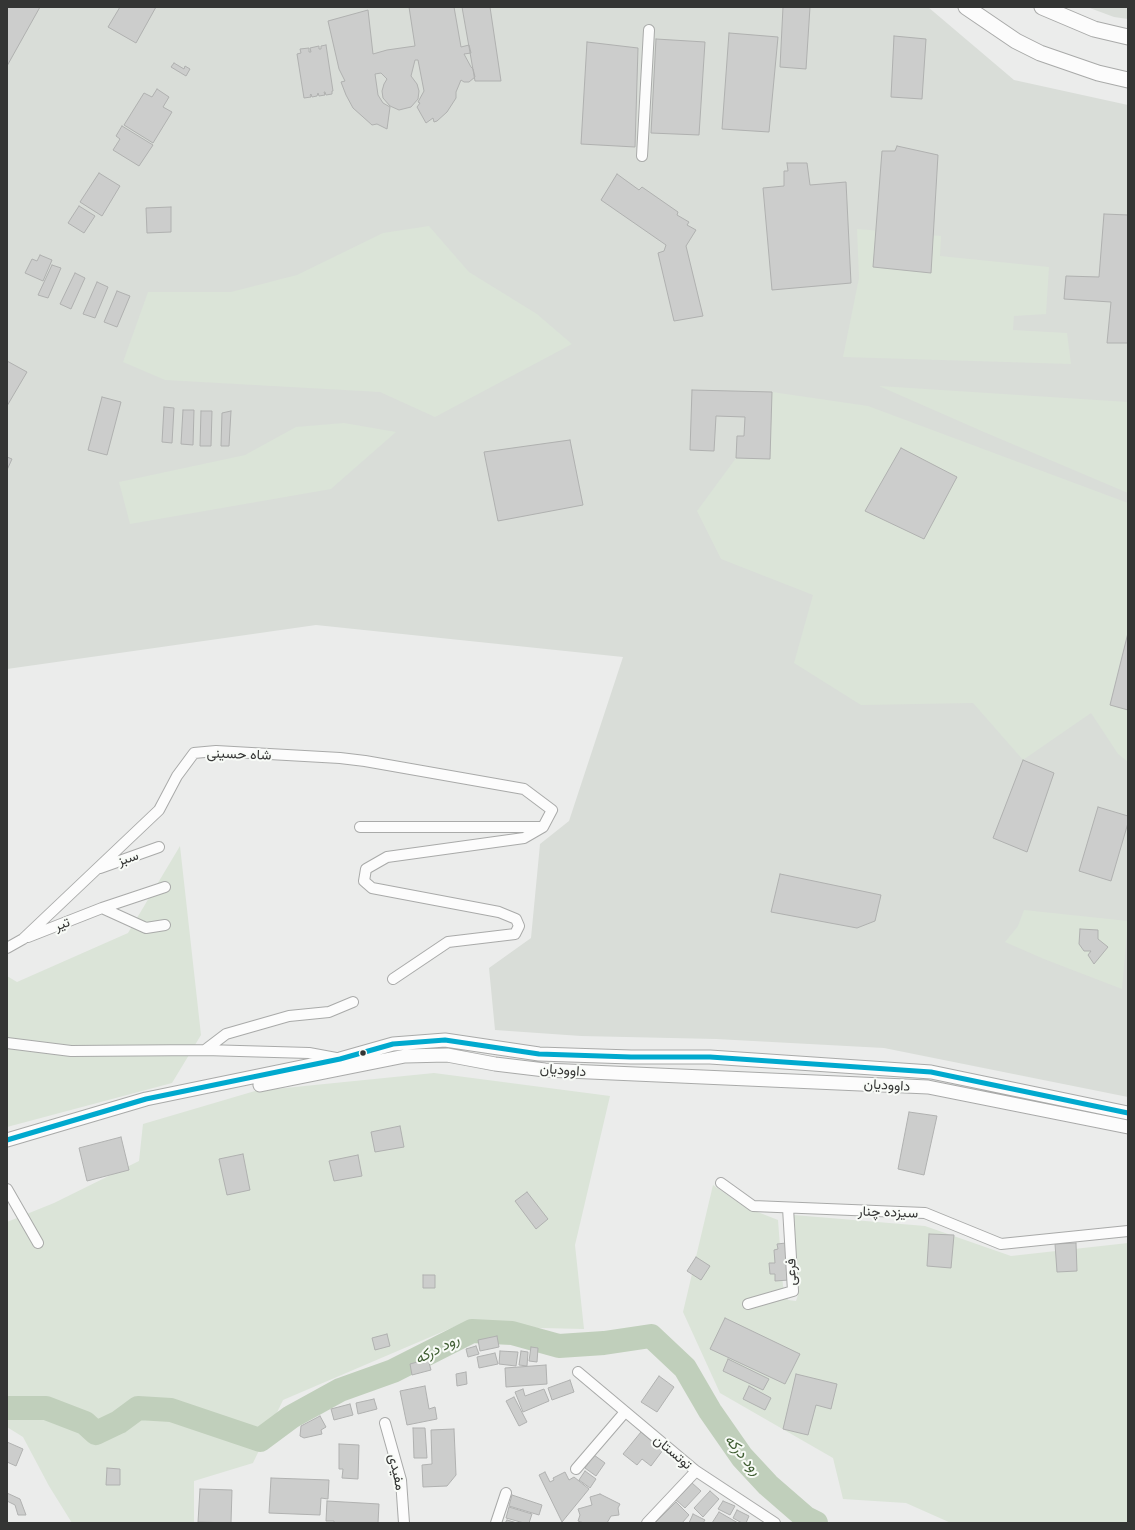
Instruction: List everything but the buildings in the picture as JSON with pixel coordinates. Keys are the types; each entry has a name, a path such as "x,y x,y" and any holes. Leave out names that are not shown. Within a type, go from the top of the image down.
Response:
{"main road":[{"path":"966,7 1016,40 1040,53 1098,74 1128,80"},
{"path":"1042,7 1094,29 1128,37"}],"street":[{"path":"642,156 649,30"},
{"name":"شاه حسینی","path":"7,948 23,939 159,810 177,776 194,753 216,751 340,758 524,789 552,810 543,827"},
{"path":"360,827 543,827"},
{"path":"393,979 448,942 515,934 518,926 516,919 499,912 372,888 364,881 366,869 387,857 524,838 543,827"},
{"name":"سبز","path":"96,869 159,847"},
{"name":"تیر","path":"23,939 102,908 165,887"},
{"path":"102,908 146,928 165,925"},
{"path":"205,1050 226,1034 289,1016 329,1012 354,1002"},
{"name":"داوودیان","path":"7,1150 148,1107 342,1064 393,1044 445,1040 539,1054 631,1057 710,1057 931,1072 1128,1113"},
{"path":"7,1042 71,1051 205,1050 309,1052 342,1064"},
{"name":"داوودیان","path":"7,1140 146,1099 342,1064 405,1056 447,1055 495,1064 545,1070 779,1079 928,1087 1128,1126"},
{"path":"774,1062 779,1079"},
{"name":"سیزده چنار","path":"721,1183 753,1206 925,1214 1001,1244 1128,1231"},
{"path":"7,1189 38,1243"},
{"name":"فرعی","path":"748,1304 793,1291 788,1208"},
{"name":"توتستان","path":"578,1372 696,1471 775,1523"},
{"path":"576,1469 625,1412"},
{"name":"مفیدی","path":"386,1422 401,1480 404,1523"},
{"path":"647,1523 696,1471"},
{"path":"496,1523 506,1493"}],"shaded area":[{"path":"7,7 928,7 1014,80 1128,105 1128,1097 884,1048 716,1039 581,1036 495,1030 489,968 531,938 540,844 569,821 623,657 316,625 7,669"},
{"path":"1087,7 1128,7 1128,19 1114,17"},
{"path":"429,226 469,272 537,314 572,344 435,417 380,392 165,380 123,362 148,292 231,292 297,275 383,233"},
{"path":"857,229 941,236 940,256 1049,267 1046,314 1014,316 1013,330 1067,333 1071,364 843,357 859,278"},
{"path":"879,386 1128,402 1128,493 984,432"},
{"path":"772,392 868,406 1128,503 1128,630 1110,704 1128,710 1128,762 1118,754 1091,713 1023,760 973,703 861,705 794,663 813,595 721,559 697,511 736,458 770,459"},
{"path":"344,423 396,432 331,489 130,524 119,482 245,455 296,427"},
{"path":"180,846 201,1035 172,1083 7,1127 7,976 17,982 128,933"},
{"path":"1024,910 1128,921 1122,989 1044,959 1005,942 1018,926"},
{"path":"434,1073 610,1096 575,1245 584,1329 456,1326 283,1400 253,1463 194,1481 194,1523 72,1523 49,1486 23,1437 7,1427 7,1222 54,1203 139,1161 143,1124 255,1091"},
{"path":"713,1185 745,1207 778,1220 783,1286 788,1300 796,1301 798,1295 794,1215 925,1226 1011,1256 1128,1243 1128,1523 951,1523 906,1503 843,1499 833,1458 720,1393 683,1312"}],"waterway":[{"name":"رود درکه","path":"7,1408 46,1408 85,1423 96,1433 119,1422 138,1408 171,1410 260,1440 291,1417 340,1390 393,1371 472,1331 512,1333 559,1346 604,1343 651,1336 685,1368 710,1411 742,1457 768,1485 806,1518 816,1523"}],"transit line":[{"path":"7,1140 146,1099 340,1059 393,1044 445,1040 539,1054 631,1057 710,1057 931,1072 1128,1113"}]}
